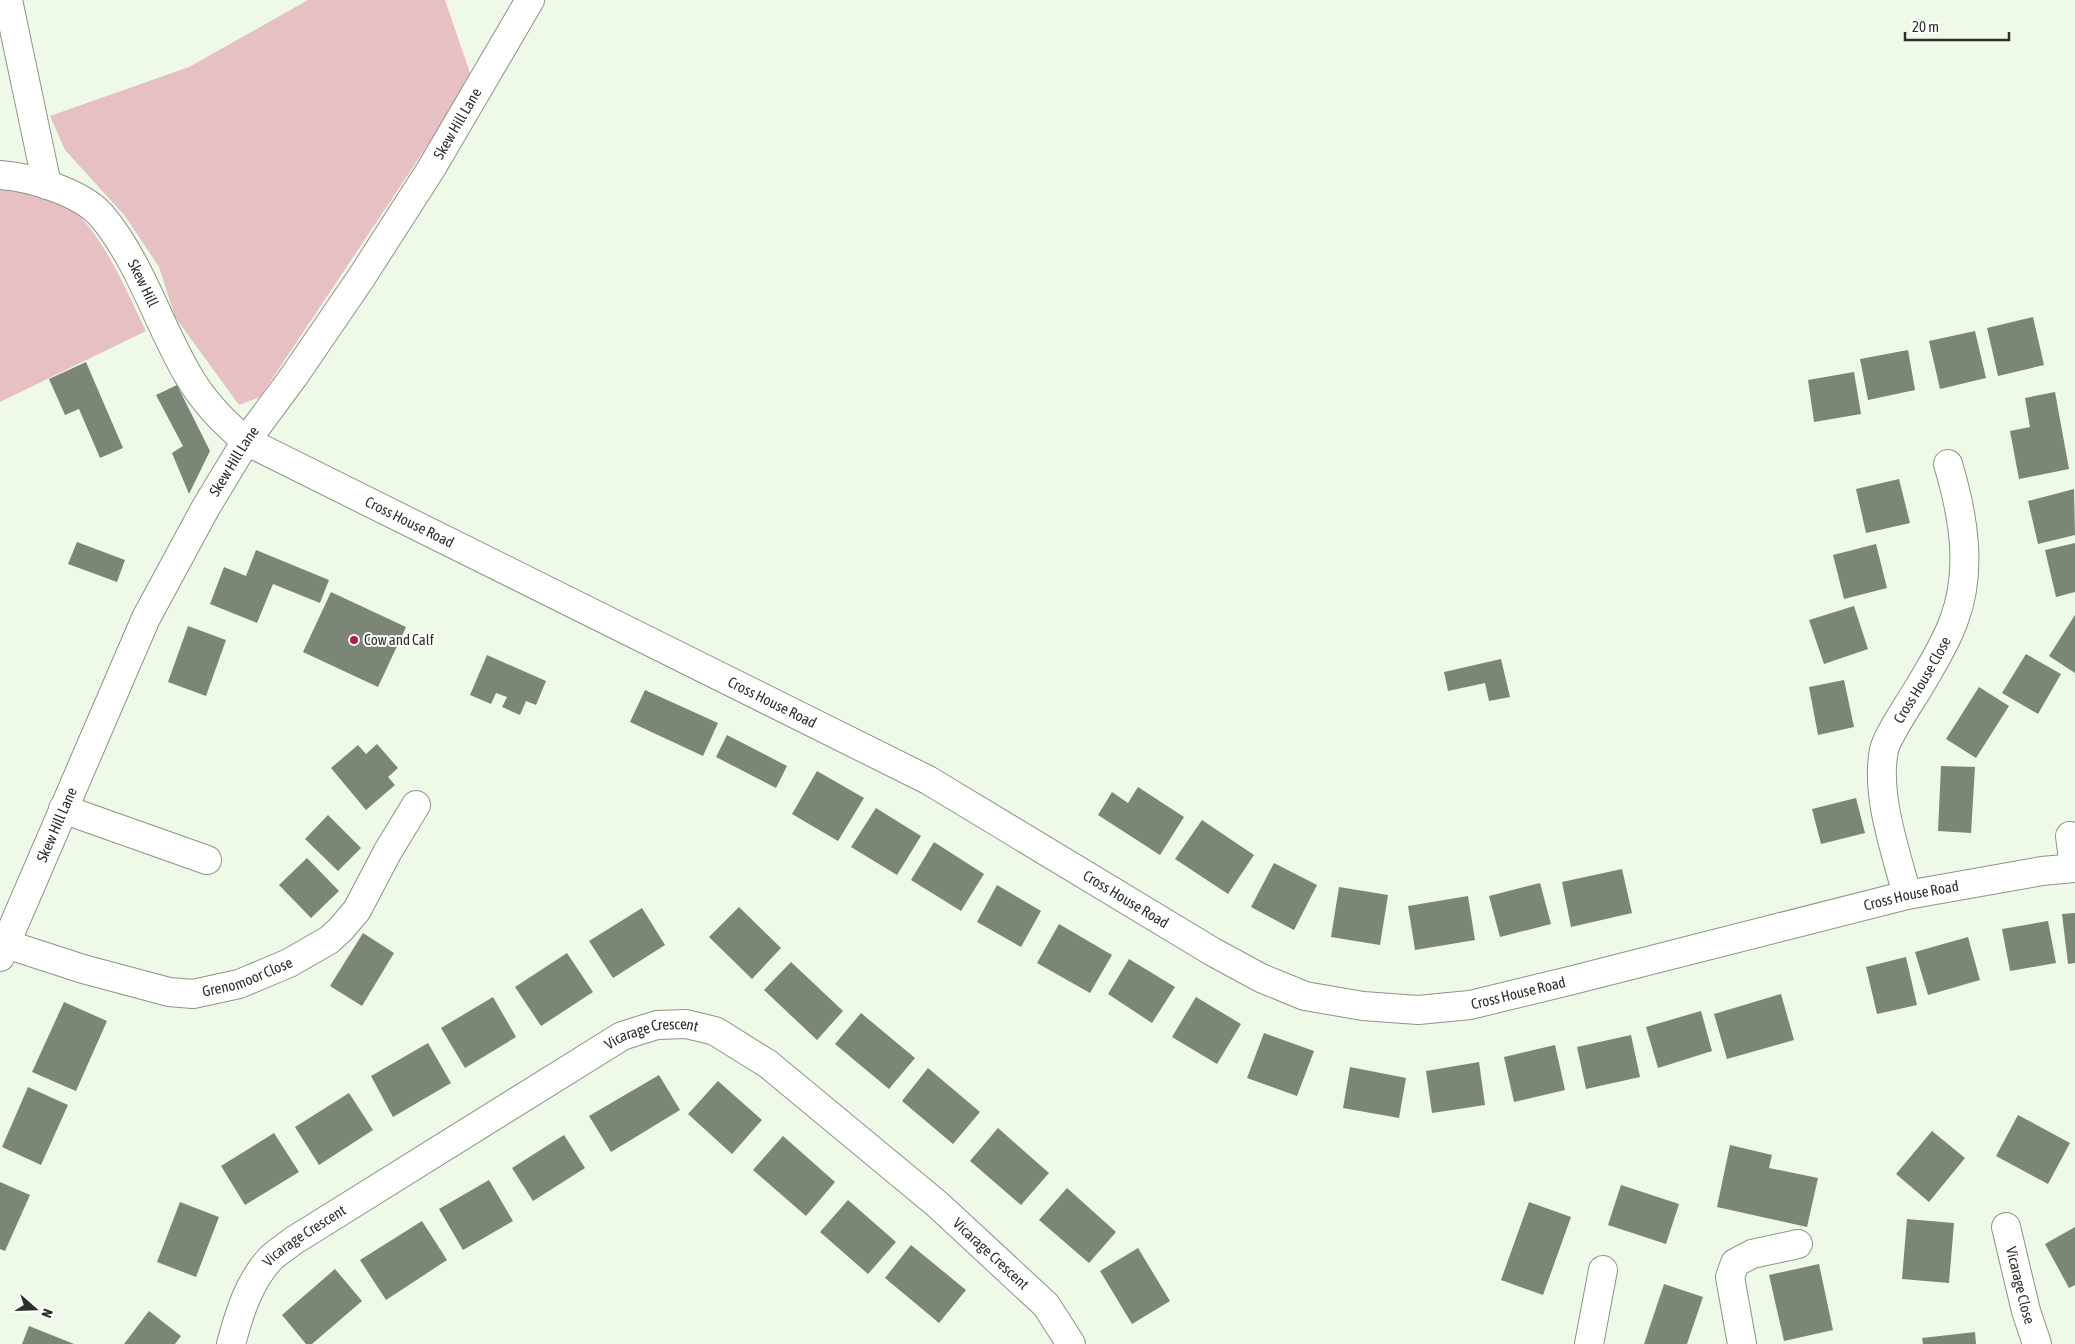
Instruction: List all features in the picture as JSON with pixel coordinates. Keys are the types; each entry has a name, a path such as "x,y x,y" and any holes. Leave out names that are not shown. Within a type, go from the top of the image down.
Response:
{"street":[{"path":"8,0 48,185"},
{"name":"Skew Hill Lane","path":"3,951 146,618 206,507 246,441 294,376 361,278 430,168 530,0"},
{"name":"Skew Hill","path":"0,175 48,185 76,197 100,214 120,243 188,375 208,404 227,425 246,441"},
{"name":"Cross House Road","path":"246,441 928,780 1213,952 1261,978 1305,996 1363,1006 1418,1010 1470,1004 1573,980 1907,895 2042,871 2074,868"},
{"name":"Cross House Close","path":"1907,895 1885,804 1882,768 1884,748 1940,651 1955,620 1963,589 1966,560 1954,484 1948,464"},
{"name":"Grenomoor Close","path":"3,951 83,969 169,992 193,994 239,984 289,964 329,940 341,929 357,910 388,851 416,805"},
{"path":"64,809 206,860"},
{"path":"2070,836 2074,868"},
{"name":"Vicarage Crescent","path":"231,1344 243,1306 256,1279 271,1259 293,1241 622,1036 656,1025 686,1024 715,1031 768,1064 906,1178 937,1204 1046,1305 1071,1344"},
{"name":"Vicarage Close","path":"2006,1227 2026,1311 2037,1344"},
{"path":"1742,1344 1730,1277 1735,1263 1752,1254 1798,1244"},
{"path":"1589,1344 1603,1270"}],"shaded area":[{"path":"308,0 445,0 470,73 439,128 260,397 239,405 175,317 159,267 125,216 65,150 50,116 189,67"},
{"path":"0,185 53,197 69,206 83,219 108,255 146,331 0,402"}],"building":[{"path":"2033,317 2044,365 1998,376 1987,328"},
{"path":"1975,331 1986,378 1940,389 1929,341"},
{"path":"1908,350 1915,390 1868,400 1860,359"},
{"path":"86,362 123,448 100,458 79,409 65,415 49,379"},
{"path":"1854,372 1861,414 1814,422 1808,380"},
{"path":"177,385 210,451 189,494 172,453 183,446 156,395"},
{"path":"2055,392 2069,469 2019,479 2010,431 2030,427 2025,398"},
{"path":"1899,479 1910,523 1866,533 1856,489"},
{"path":"2074,489 2075,535 2038,544 2028,501"},
{"path":"77,542 125,560 117,582 68,564"},
{"path":"2075,543 2075,592 2056,597 2045,550"},
{"path":"1876,544 1887,588 1844,599 1833,555"},
{"path":"256,550 329,580 320,603 273,584 257,623 210,604 224,567 246,576"},
{"name":"Cow and Calf","path":"331,592 406,627 378,687 303,652"},
{"path":"1854,606 1868,649 1824,664 1809,620"},
{"path":"2075,615 2075,673 2049,656"},
{"path":"188,626 226,640 206,696 168,682"},
{"path":"2026,654 2061,674 2038,714 2002,693"},
{"path":"487,655 546,681 536,705 526,701 520,715 502,707 507,697 496,693 491,704 470,695"},
{"path":"1501,659 1510,697 1489,701 1485,683 1448,691 1444,672"},
{"path":"1844,680 1854,727 1818,735 1809,687"},
{"path":"1979,687 2009,706 1976,758 1946,739"},
{"path":"645,690 718,723 703,756 630,722"},
{"path":"727,735 787,766 776,788 716,757"},
{"path":"377,744 398,768 388,777 395,785 366,810 331,768 358,745 366,754"},
{"path":"1941,766 1975,767 1971,833 1938,831"},
{"path":"817,771 864,798 838,841 792,814"},
{"path":"1138,787 1184,817 1160,855 1098,815 1112,792 1128,803"},
{"path":"1856,798 1865,833 1821,844 1812,809"},
{"path":"876,808 921,836 897,875 851,847"},
{"path":"328,815 361,848 338,871 305,839"},
{"path":"1202,820 1254,855 1228,894 1175,859"},
{"path":"934,842 984,874 961,911 911,880"},
{"path":"307,858 339,891 311,918 279,885"},
{"path":"1274,863 1317,885 1294,930 1251,907"},
{"path":"1622,869 1632,913 1571,927 1562,882"},
{"path":"1540,883 1551,924 1500,937 1489,896"},
{"path":"997,885 1041,911 1021,947 977,922"},
{"path":"1339,887 1388,895 1380,945 1331,937"},
{"path":"1468,896 1475,940 1415,950 1408,906"},
{"path":"739,907 781,948 752,979 709,937"},
{"path":"642,908 665,945 613,978 589,941"},
{"path":"2075,913 2075,963 2068,964 2062,914"},
{"path":"2048,921 2056,963 2010,971 2002,929"},
{"path":"1059,924 1112,955 1090,993 1037,963"},
{"path":"363,933 394,953 362,1006 330,986"},
{"path":"1968,937 1980,980 1928,995 1915,952"},
{"path":"567,953 593,992 541,1026 515,987"},
{"path":"1906,957 1917,1005 1877,1014 1866,967"},
{"path":"1129,959 1175,987 1152,1023 1108,994"},
{"path":"791,962 843,1011 817,1040 764,990"},
{"path":"1781,994 1794,1040 1727,1059 1714,1014"},
{"path":"493,997 516,1037 465,1068 441,1028"},
{"path":"1196,997 1241,1024 1217,1064 1172,1037"},
{"path":"64,1002 107,1021 76,1091 32,1072"},
{"path":"1701,1011 1712,1051 1658,1068 1646,1027"},
{"path":"861,1013 915,1058 889,1089 835,1044"},
{"path":"1264,1033 1314,1051 1297,1096 1247,1078"},
{"path":"1631,1035 1640,1077 1586,1089 1577,1047"},
{"path":"428,1043 451,1083 393,1117 371,1076"},
{"path":"1555,1045 1565,1090 1514,1102 1504,1057"},
{"path":"1479,1062 1485,1105 1432,1113 1426,1071"},
{"path":"1350,1067 1406,1078 1399,1118 1343,1108"},
{"path":"928,1068 980,1112 953,1144 902,1101"},
{"path":"659,1075 680,1110 611,1152 589,1116"},
{"path":"718,1081 762,1120 732,1154 688,1114"},
{"path":"28,1087 68,1105 41,1165 2,1147"},
{"path":"349,1093 373,1130 319,1165 295,1127"},
{"path":"2018,1115 2070,1143 2048,1184 1996,1156"},
{"path":"998,1128 1049,1173 1021,1205 970,1161"},
{"path":"1932,1131 1965,1158 1929,1202 1896,1174"},
{"path":"274,1133 299,1172 245,1205 221,1166"},
{"path":"564,1135 585,1168 533,1201 512,1168"},
{"path":"783,1136 835,1182 806,1216 753,1170"},
{"path":"1730,1145 1772,1155 1769,1168 1818,1178 1807,1227 1717,1207"},
{"path":"489,1180 513,1221 463,1250 439,1209"},
{"path":"0,1182 30,1195 5,1251 0,1249"},
{"path":"1621,1185 1679,1204 1666,1244 1608,1225"},
{"path":"1067,1188 1116,1232 1089,1263 1039,1220"},
{"path":"848,1200 896,1242 868,1274 820,1232"},
{"path":"180,1202 219,1217 196,1277 157,1262"},
{"path":"1529,1202 1571,1217 1543,1295 1501,1280"},
{"path":"1907,1219 1954,1223 1949,1283 1902,1279"},
{"path":"422,1221 447,1260 386,1300 360,1260"},
{"path":"2075,1227 2075,1285 2069,1288 2045,1244"},
{"path":"911,1245 966,1290 939,1323 885,1278"},
{"path":"1138,1248 1170,1301 1132,1324 1100,1271"},
{"path":"1819,1264 1833,1330 1784,1341 1769,1275"},
{"path":"335,1269 362,1301 312,1344 306,1344 282,1315"},
{"path":"1664,1284 1703,1297 1687,1344 1644,1344"},
{"path":"149,1311 181,1336 175,1344 124,1344"},
{"path":"29,1326 74,1344 22,1344"},
{"path":"1975,1332 1976,1344 1923,1344 1922,1338"}],"place":[{"name":"Cow and Calf","path":"354,640"}]}
